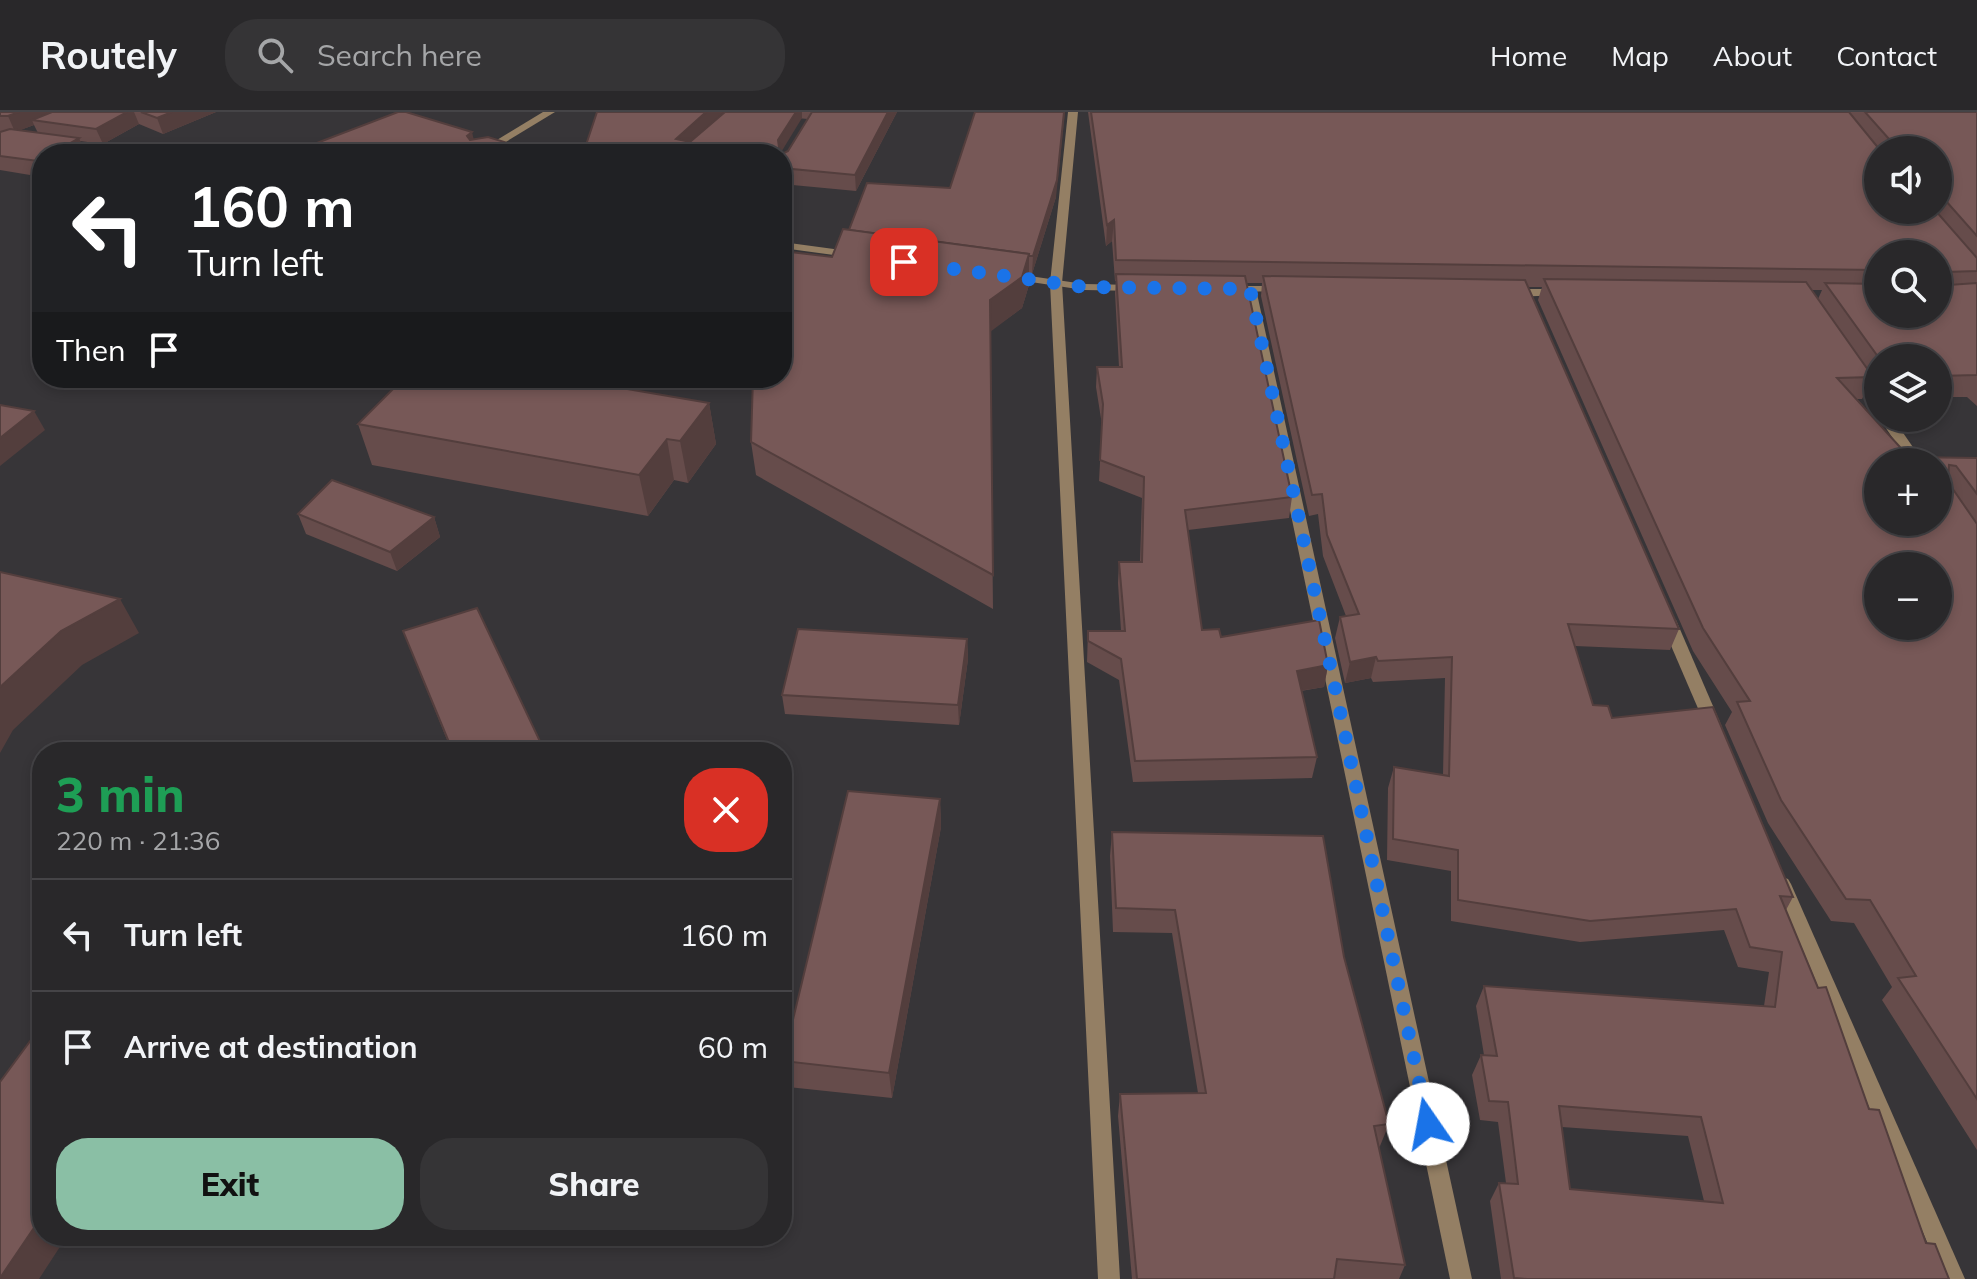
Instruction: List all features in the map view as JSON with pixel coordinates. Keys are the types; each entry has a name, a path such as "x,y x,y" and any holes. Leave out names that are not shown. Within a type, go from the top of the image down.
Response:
{"street":[{"path":"496,144 550,112"},
{"path":"1073,112 1056,283 1109,1279"},
{"path":"51,143 58,144"},
{"path":"792,246 873,258"},
{"path":"995,275 1056,283 1144,288"},
{"path":"1220,289 1296,290"},
{"path":"1250,289 1461,1279"},
{"path":"1495,293 1529,300 1572,294"},
{"path":"1844,358 1864,387"},
{"path":"1658,597 1721,742"},
{"path":"1778,873 1954,1279"}],"building":[{"path":"0,112 19,112 0,116"},
{"path":"52,112 127,112 96,129 32,120"},
{"path":"141,112 172,112 157,118"},
{"path":"398,112 406,112 472,132 467,136 470,140 488,137 511,144 314,144"},
{"path":"597,112 706,112 676,139 690,142 725,112 796,112 778,140 779,144 586,144"},
{"path":"812,112 888,112 855,175 792,169 792,144"},
{"path":"975,112 1064,112 1057,180 1033,256 849,230 867,183 950,188"},
{"path":"1091,112 1849,112 1869,136 1864,136 1864,224 1947,224 1977,258 1977,271 1952,272 1952,240 1864,240 1864,270 1116,260 1114,220 1107,225"},
{"path":"1865,112 1977,112 1977,236 1952,208 1952,136 1886,136"},
{"path":"10,129 79,138 68,144 32,144 32,160 0,156 0,132"},
{"path":"843,229 1029,254 1022,277 990,300 993,575 751,442 753,388 792,388 792,252 832,257"},
{"path":"1116,274 1245,276 1292,497 1185,510 1202,630 1219,629 1221,637 1319,620 1328,665 1297,671 1317,757 1135,761 1121,659 1088,641 1088,631 1125,631 1119,562 1142,562 1144,477 1100,460 1103,404 1097,367 1122,367"},
{"path":"1263,276 1525,280 1679,629 1568,624 1593,705 1608,706 1612,718 1713,707 1793,897 1780,896 1818,988 1826,987 1869,1109 1879,1110 1926,1243 1935,1244 1949,1279 1514,1278 1499,1183 1518,1184 1508,1102 1489,1101 1481,1055 1497,1056 1484,986 1775,1007 1782,952 1750,947 1736,909 1590,921 1458,900 1458,850 1393,839 1394,767 1449,776 1452,657 1378,661 1376,657 1350,662 1340,617 1359,614 1327,535 1322,494 1312,495","holes":["1559,1106 1701,1117 1723,1203 1570,1189"]},
{"path":"1544,279 1806,282 1864,364 1864,377 1837,378 1864,408 1864,432 1886,432 1901,448 1864,448 1864,536 1952,536 1952,488 1977,524 1977,1099 1898,978 1916,976 1870,900 1846,899 1781,800 1737,702 1750,701 1703,628"},
{"path":"1825,283 1864,284 1864,328 1952,328 1952,285 1977,283 1977,375 1952,376 1952,344 1869,344"},
{"path":"394,388 621,388 709,403 680,441 667,439 639,475 358,424"},
{"path":"0,405 34,411 0,438"},
{"path":"1952,458 1977,458 1977,494 1956,466 1952,465"},
{"path":"332,480 434,517 390,552 298,514"},
{"path":"0,572 120,599 61,631 0,687"},
{"path":"477,608 540,742 449,742 403,631"},
{"path":"798,629 967,639 958,705 782,695"},
{"path":"848,791 940,799 889,1073 792,1062 792,1024"},
{"path":"1112,832 1323,836 1344,957 1389,1124 1374,1126 1405,1265 1337,1259 1334,1279 1137,1279 1120,1094 1206,1093 1175,910 1116,908"},
{"path":"32,1039 32,1231 0,1278 0,1082"}],"route":[{"path":"904,262 1084,287 1250,289 1428,1124"}]}
